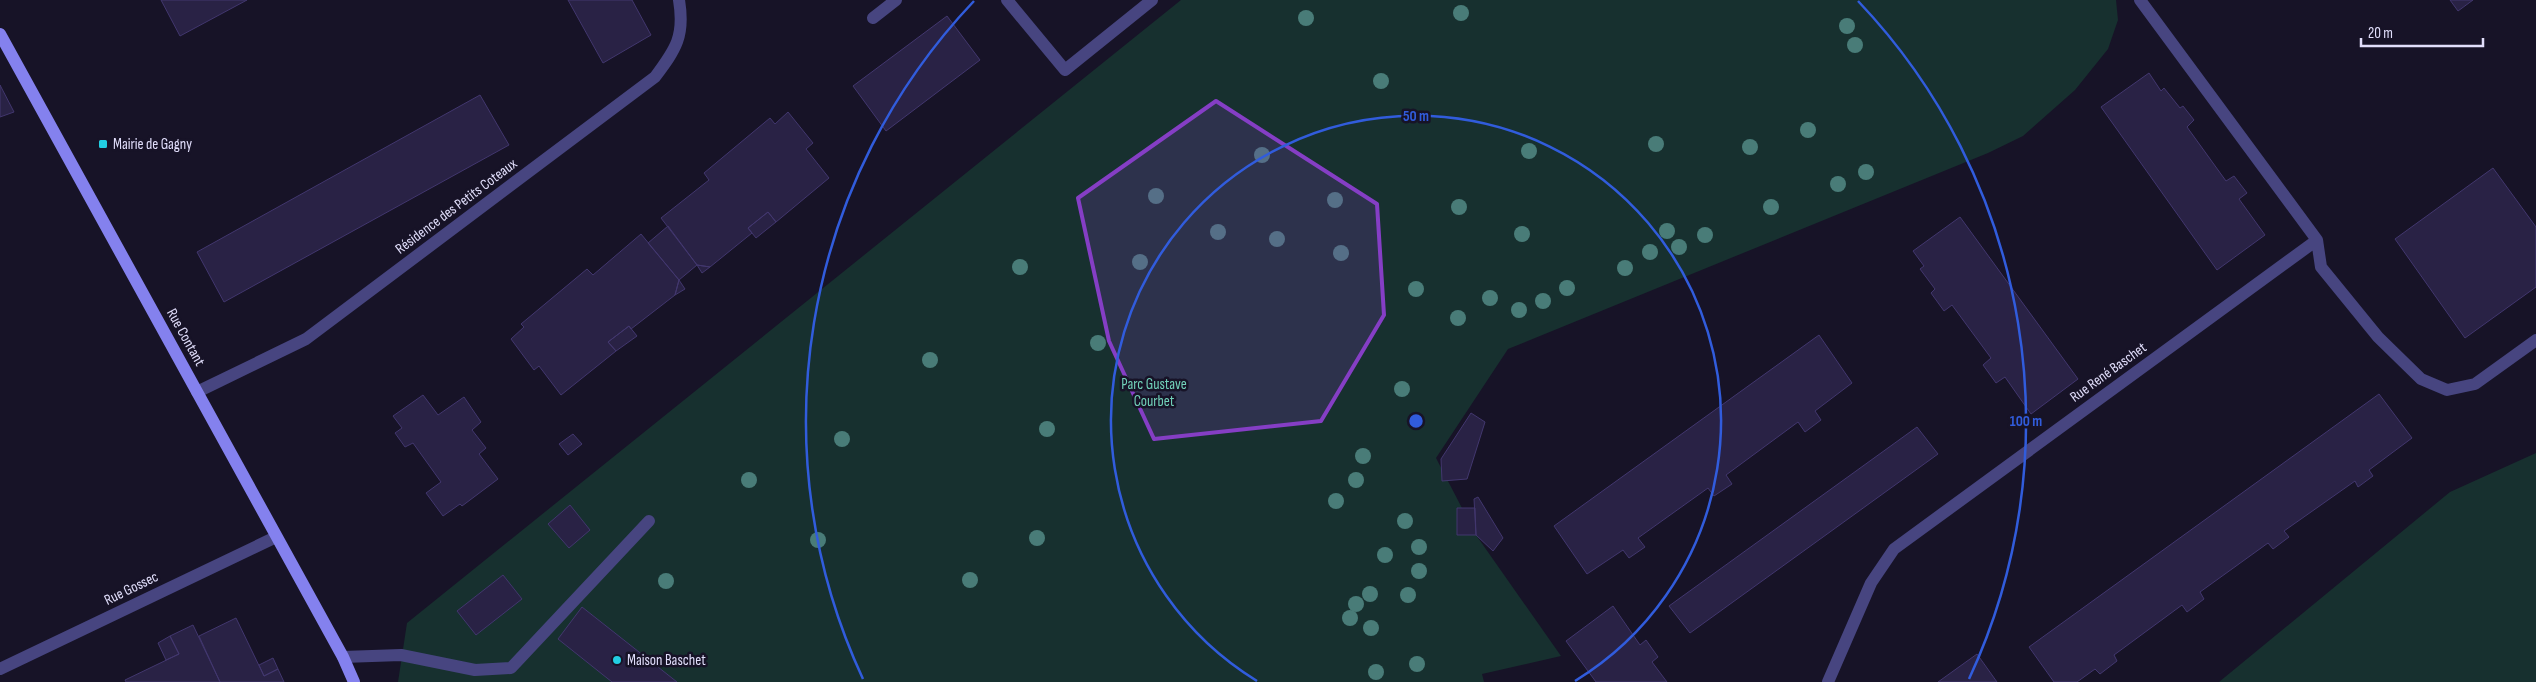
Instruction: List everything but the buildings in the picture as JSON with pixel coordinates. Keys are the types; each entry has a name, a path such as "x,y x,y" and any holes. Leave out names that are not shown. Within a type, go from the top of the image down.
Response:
{"main road":[{"name":"Rue Contant","path":"0,34 343,657 354,682"},
{"name":"Rue Contant","path":"343,657 362,682"}],"street":[{"name":"Résidence des Petits Coteaux","path":"198,392 306,339 655,77 674,53 682,22 678,0"},
{"path":"873,18 896,0"},
{"path":"1007,0 1065,70 1152,0"},
{"path":"2140,0 2317,240 2321,267 2378,337 2420,379 2447,390 2476,384 2536,340"},
{"name":"Rue René Baschet","path":"1828,682 1871,583 1894,549 2317,240"},
{"path":"343,657 401,655 475,670 511,668 649,521"},
{"name":"Rue Gossec","path":"0,669 276,537"}],"highlighted area":[{"path":"1216,101 1377,204 1384,315 1321,421 1154,439 1109,341 1078,198"}],"green space":[{"name":"Parc Gustave Courbet","path":"1181,0 2116,0 2118,20 2108,49 2075,90 2023,136 1988,153 1508,349 1436,458 1476,535 1561,656 1482,674 1484,682 398,682 407,623"},
{"path":"2536,453 2536,682 2219,682 2450,492"}],"place":[{"name":"Mairie de Gagny","path":"103,144"},
{"name":"Maison Baschet","path":"617,660"}]}
